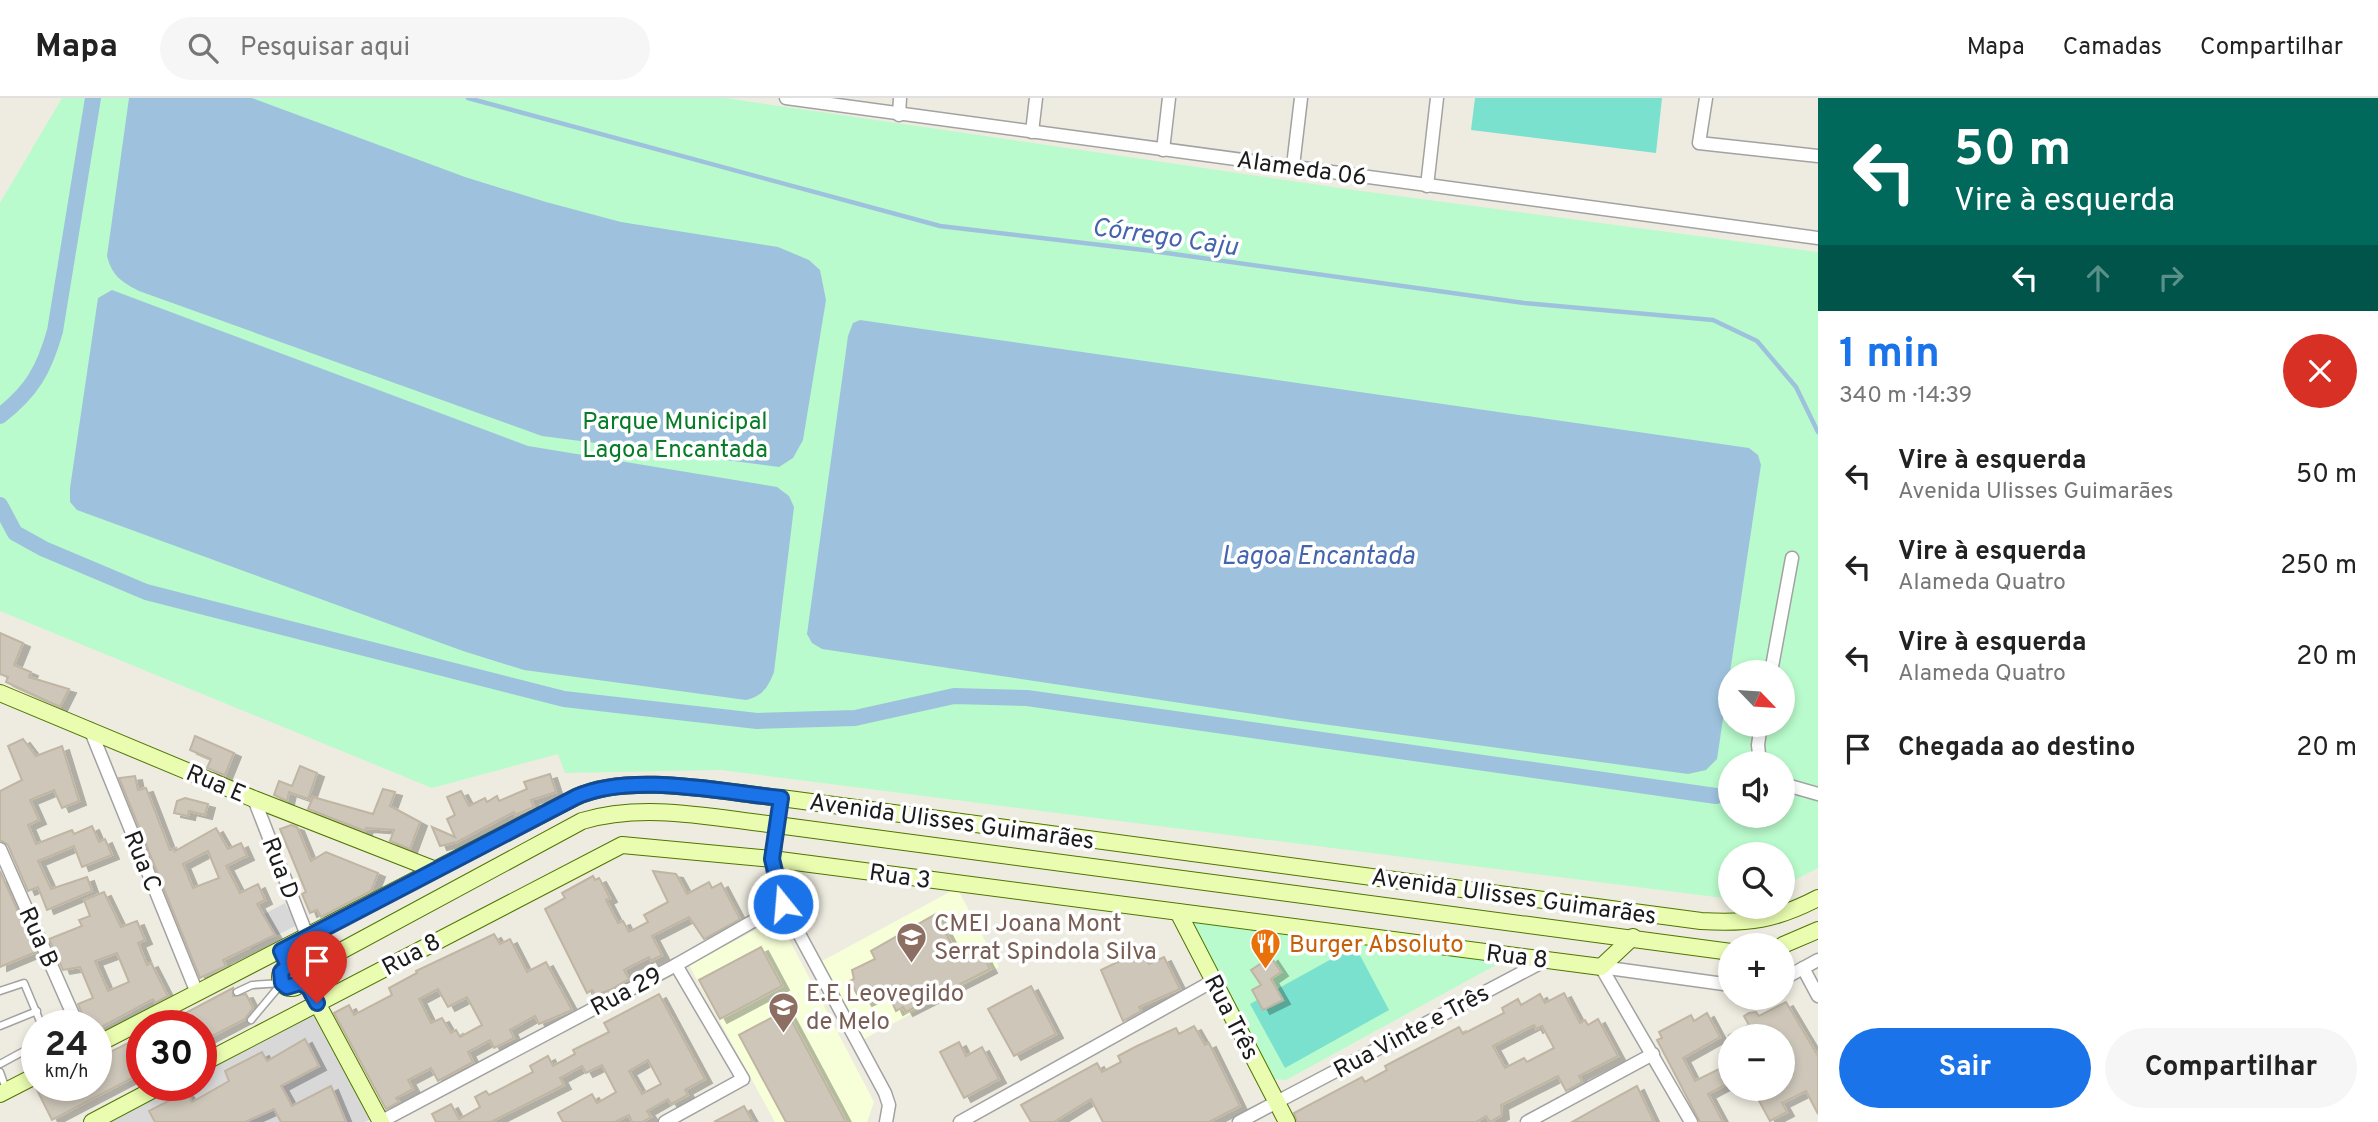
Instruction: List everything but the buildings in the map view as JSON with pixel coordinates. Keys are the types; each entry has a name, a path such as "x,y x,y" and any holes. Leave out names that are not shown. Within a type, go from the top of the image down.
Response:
{"main road":[{"name":"Rua E","path":"0,693 254,799 433,869"},
{"name":"Avenida Ulisses Guimarães","path":"293,968 308,937 433,869 576,797 599,789 635,786 781,798 1701,921 1742,924 1776,918 1818,898"},
{"path":"778,825 781,798"},
{"name":"Avenida Ulisses Guimarães","path":"112,1037 197,993 293,968 590,819 610,813 645,811 778,825 1718,950"},
{"name":"Rua 3","path":"622,845 772,859 1178,912"},
{"name":"Rua 8","path":"217,1056 622,845"},
{"name":"Rua 8","path":"1178,912 1601,967"},
{"name":"Rua Três","path":"1178,912 1287,1122"},
{"path":"1795,940 1818,930"},
{"path":"1601,967 1633,937"},
{"path":"282,983 291,988 293,968"},
{"path":"293,968 309,988 381,1122"},
{"path":"3,1092 21,1083"},
{"path":"92,1122 132,1101"}],"street":[{"name":"Alameda 06","path":"786,98 1818,238"},
{"path":"898,115 900,98"},
{"path":"1032,132 1036,98"},
{"path":"1163,150 1169,98"},
{"path":"1293,166 1301,98"},
{"path":"1427,186 1437,98"},
{"path":"1706,98 1699,143 1818,156"},
{"path":"1773,660 1792,558"},
{"name":"Rua C","path":"90,729 197,993"},
{"path":"1795,787 1818,794"},
{"name":"Rua D","path":"254,799 308,937"},
{"path":"778,825 772,859 783,904 886,1093 886,1122"},
{"name":"Rua B","path":"0,849 71,1010"},
{"path":"676,965 783,904"},
{"name":"Rua Vinte e Três","path":"1239,1122 1546,960"},
{"path":"1795,972 1818,960"},
{"name":"Rua 29","path":"381,1122 676,965 743,1079 665,1122"},
{"path":"1601,967 1691,1122"},
{"name":"Rua 8","path":"1601,967 1718,983"},
{"path":"1803,968 1818,996"},
{"path":"960,1122 1213,981"},
{"path":"1527,1122 1653,1054"}],"lane":[{"path":"0,991 24,983 37,1010"},
{"path":"237,992 252,985 282,983"},
{"path":"251,1020 282,983"},
{"path":"0,1026 21,1017"},
{"path":"0,1064 21,1053"},
{"path":"0,1072 3,1092"}],"shaded area":[{"path":"1475,98 1662,98 1656,153 1471,130"},
{"name":"CMEI Joana Mont Serrat Spindola Silva","path":"957,888 999,967 864,1039 822,961"},
{"path":"285,903 297,925 251,949 240,927"},
{"name":"E.E Leovegildo de Melo","path":"778,918 874,1102 867,1122 775,1122 689,965"},
{"path":"1355,946 1389,1010 1285,1068 1250,1004"},
{"path":"317,1009 375,1117 365,1122 103,1122 143,1101 217,1101 217,1062"}],"green space":[{"name":"Parque Municipal Lagoa Encantada","path":"62,98 725,98 1361,191 1818,252 1818,868 1795,880 1795,842 1718,842 1718,897 721,770 565,773 558,754 432,788 0,611 0,203"},
{"path":"1190,920 1505,960 1286,1080 1273,1079"}],"water":[{"path":"129,98 252,98 465,177 546,202 621,222 778,247 809,260 820,270 826,300 803,440 793,458 779,467 542,436 139,291 118,278 107,256"},
{"path":"112,290 528,446 777,487 789,496 794,507 774,672 767,686 757,696 746,700 524,670 463,651 77,510 70,502 70,488 98,298"},
{"name":"Lagoa Encantada","path":"860,320 1749,448 1758,455 1761,465 1732,660 1718,660 1718,737 1720,737 1717,759 1706,770 1688,774 1293,720 822,649 812,643 807,634 848,336 853,323"}],"waterway":[{"path":"0,416 21,398 35,379 55,331 93,98"},
{"name":"Córrego Caju","path":"468,98 940,226 1152,251 1524,303 1713,320 1757,341 1796,387 1818,432"},
{"path":"0,505 15,533 44,549 146,592 564,699 757,721 855,718 954,696 1027,698 1716,796"}],"place":[{"name":"CMEI Joana Mont Serrat Spindola Silva","path":"911,964"},
{"name":"Burger Absoluto","path":"1266,971"},
{"name":"E.E Leovegildo de Melo","path":"783,1034"}],"route":[{"path":"317,1003 309,988 300,983 294,988 284,986 280,980 281,972 288,966 281,951 433,869 586,792 599,789 635,786 781,798 772,859 783,904"}]}
